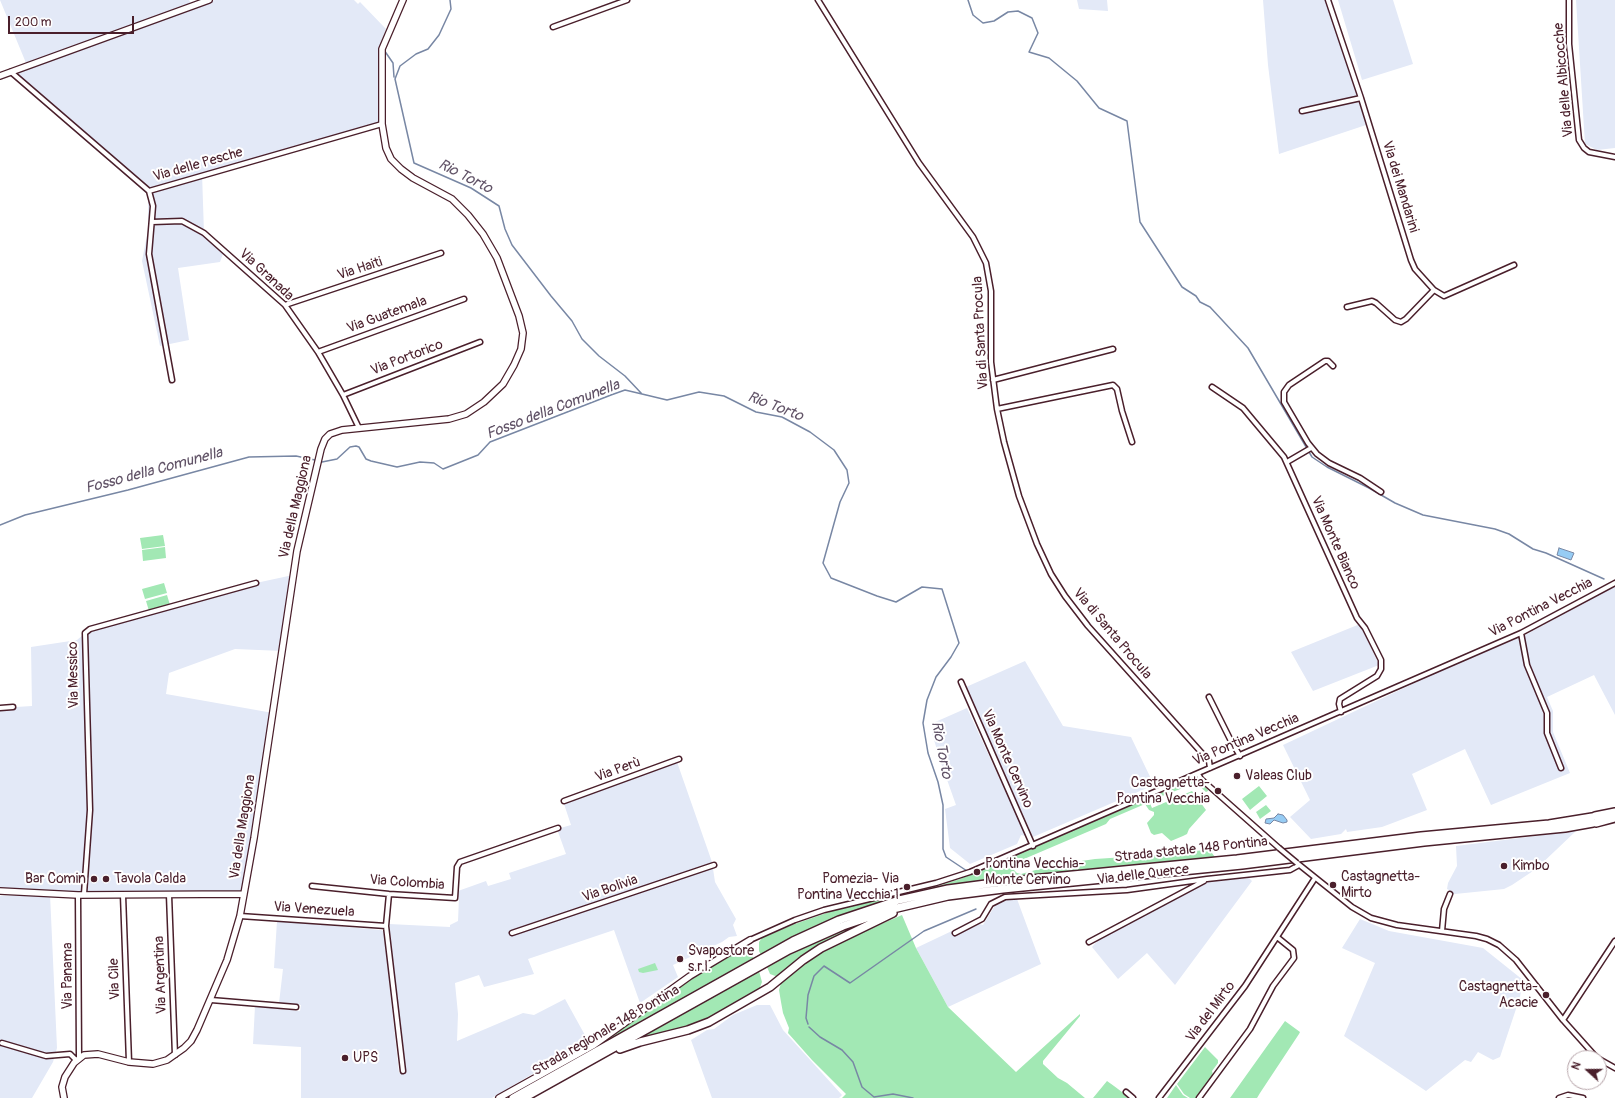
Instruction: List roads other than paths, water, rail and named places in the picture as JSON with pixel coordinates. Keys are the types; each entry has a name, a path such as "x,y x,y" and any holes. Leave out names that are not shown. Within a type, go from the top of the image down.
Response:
{"highway":[{"path":"1594,820 1615,812"},
{"path":"1594,820 1615,818"},
{"name":"Strada statale 148 Pontina","path":"841,923 899,900 948,889 980,889 1242,865 1594,820"},
{"name":"Strada statale 148 Pontina","path":"841,923 967,890"},
{"path":"592,1061 634,1044 682,1032 705,1024 770,987 818,950 909,905"},
{"name":"Strada regionale 148 Pontina","path":"513,1098 753,966 811,940 841,923"},
{"name":"Strada regionale 148 Pontina","path":"524,1098 592,1061 753,966"},
{"path":"533,1098 557,1080"}],"street":[{"path":"0,76 209,0"},
{"name":"Via della Maggiona","path":"78,1059 92,1054 129,1062 153,1064 162,1062 175,1055 184,1048 193,1037 229,956 240,916 254,838 297,551 321,450 325,439 330,434 342,430 449,419 466,414 484,402 503,384 517,359 522,342 520,316 504,274 490,244 476,224 460,206 443,194 413,178 397,165 386,148 382,124 382,47 403,0"},
{"path":"553,27 627,0"},
{"name":"Via di Santa Procula","path":"818,0 919,163 970,233 985,260 991,289 990,340 997,409 1014,482 1037,544 1054,579 1065,596 1092,630 1209,761 1210,768"},
{"name":"Via dei Mandarini","path":"1328,0 1361,98 1411,260 1416,270 1434,290"},
{"name":"Via delle Albicocche","path":"1569,0 1569,44 1579,140 1584,148 1589,152 1615,157"},
{"name":"Via delle Pesche","path":"11,72 149,191 382,124"},
{"path":"1302,111 1361,98"},
{"path":"149,191 153,203 149,254 172,380"},
{"name":"Via Granada","path":"152,222 182,221 204,233 285,305 318,352 343,395 359,428"},
{"name":"Via Haiti","path":"285,305 441,253"},
{"path":"1347,307 1372,301 1395,320 1401,322 1406,319 1434,290 1439,294 1446,296 1514,265"},
{"name":"Via Guatemala","path":"318,352 464,299"},
{"name":"Via Portorico","path":"343,395 480,342"},
{"path":"993,380 1113,349"},
{"path":"1333,366 1328,361 1325,361 1289,385 1284,392 1283,398 1285,404 1311,448 1326,461 1360,478 1381,492"},
{"path":"997,409 1113,385 1117,389 1132,442"},
{"name":"Via Monte Bianco","path":"1212,387 1244,409 1287,462 1357,618 1366,629 1382,663 1380,672 1375,678 1340,699 1339,703 1341,712"},
{"path":"1287,462 1311,448"},
{"name":"Via Messico","path":"81,894 90,810 85,633 90,629 256,583"},
{"name":"Via Pontina Vecchia","path":"499,1098 594,1045 690,976 750,940 795,920 831,908 954,878 1033,846 1521,633 1615,583"},
{"path":"1521,633 1528,669 1547,713 1548,735 1561,768"},
{"name":"Via Monte Cervino","path":"961,682 1033,846"},
{"path":"1209,697 1240,756"},
{"path":"0,708 13,707"},
{"name":"Via Perù","path":"564,801 679,759"},
{"path":"1198,774 1201,779 1213,790 1298,864 1356,909 1371,918 1397,925 1484,938 1502,948 1519,963 1564,1020 1590,1050"},
{"name":"Via Colombia","path":"312,886 389,894 455,898 457,867 460,862 558,828"},
{"name":"Via delle Querce","path":"955,932 982,919 991,904 1005,897 1127,890 1290,870 1298,864"},
{"name":"Via Bolivia","path":"512,933 714,865"},
{"name":"Via del Mirto","path":"1159,1098 1241,991 1315,878"},
{"path":"1088,942 1208,879"},
{"path":"0,891 123,895 244,894"},
{"name":"Via Panama","path":"78,1059 81,894"},
{"path":"389,894 386,926 403,1070"},
{"path":"1442,931 1444,909 1450,894"},
{"name":"Via Cile","path":"123,895 129,1062"},
{"name":"Via Argentina","path":"169,895 175,1055"},
{"name":"Via Venezuela","path":"240,916 386,926"},
{"path":"1199,1098 1250,1029 1260,1014 1273,986 1294,958 1293,950 1277,937"},
{"path":"1564,1020 1615,941"},
{"path":"210,1000 296,1007"},
{"path":"2,1043 46,1056 70,1054 78,1059 68,1070 63,1080 62,1087 64,1098"},
{"path":"1126,1092 1133,1098"},
{"path":"1559,1098 1568,1095 1583,1098"}],"water":[{"path":"1559,548 1574,553 1571,560 1557,555"},
{"path":"1278,814 1283,815 1287,822 1283,823 1274,820 1270,824 1265,823 1266,819 1274,818"}],"waterway":[{"name":"Rio Torto","path":"450,0 451,9 439,35 428,49 416,54 400,66 395,79 414,163 471,188 499,206 505,229 512,245 572,321 582,339 599,356 625,376 642,394 667,400 699,392 724,396 756,412 782,417 810,432 834,450 847,470 849,483 840,502 823,563 831,578 896,602 922,587 942,589 959,643 951,657 936,677 927,700 923,723 928,753 938,782 943,805 943,849 946,857 967,871"},
{"path":"968,0 973,15 983,23 994,21 1008,12 1018,11 1032,18 1038,33 1029,52 1049,58 1077,81 1099,108 1127,121 1140,222 1182,287 1196,296 1200,302 1210,307 1248,348 1312,457 1327,467 1395,503 1423,515 1495,529 1509,534 1533,549 1546,553 1604,579"},
{"path":"384,50 393,63 394,77"},
{"name":"Fosso della Comunella","path":"322,462 337,459 350,447 356,446 359,447 366,459 371,461 397,467 420,462 434,463 443,469 478,455 490,442 611,395 625,390 642,394"},
{"name":"Fosso della Comunella","path":"0,525 25,515 128,490 249,457 296,456 315,460"},
{"name":"Rio Torto","path":"808,1024 806,1018 808,995 814,976 824,966 850,983 924,931 976,909"},
{"name":"Rio Torto","path":"809,1027 820,1037 842,1050 853,1062 862,1087 874,1097 893,1094 913,1098"}],"place":[{"name":"Valeas Club","path":"1237,776"},
{"name":"Castagnetta- Pontina Vecchia","path":"1218,791"},
{"name":"Kimbo","path":"1504,866"},
{"name":"Pontina Vecchia- Monte Cervino","path":"977,872"},
{"name":"Bar Comin","path":"94,879"},
{"name":"Tavola Calda","path":"106,879"},
{"name":"Castagnetta- Mirto","path":"1333,885"},
{"name":"Pomezia- Via Pontina Vecchia 1","path":"907,887"},
{"name":"Svapostore s.r.l.","path":"680,959"},
{"name":"Castagnetta- Acacie","path":"1546,995"},
{"name":"UPS","path":"345,1058"}]}
